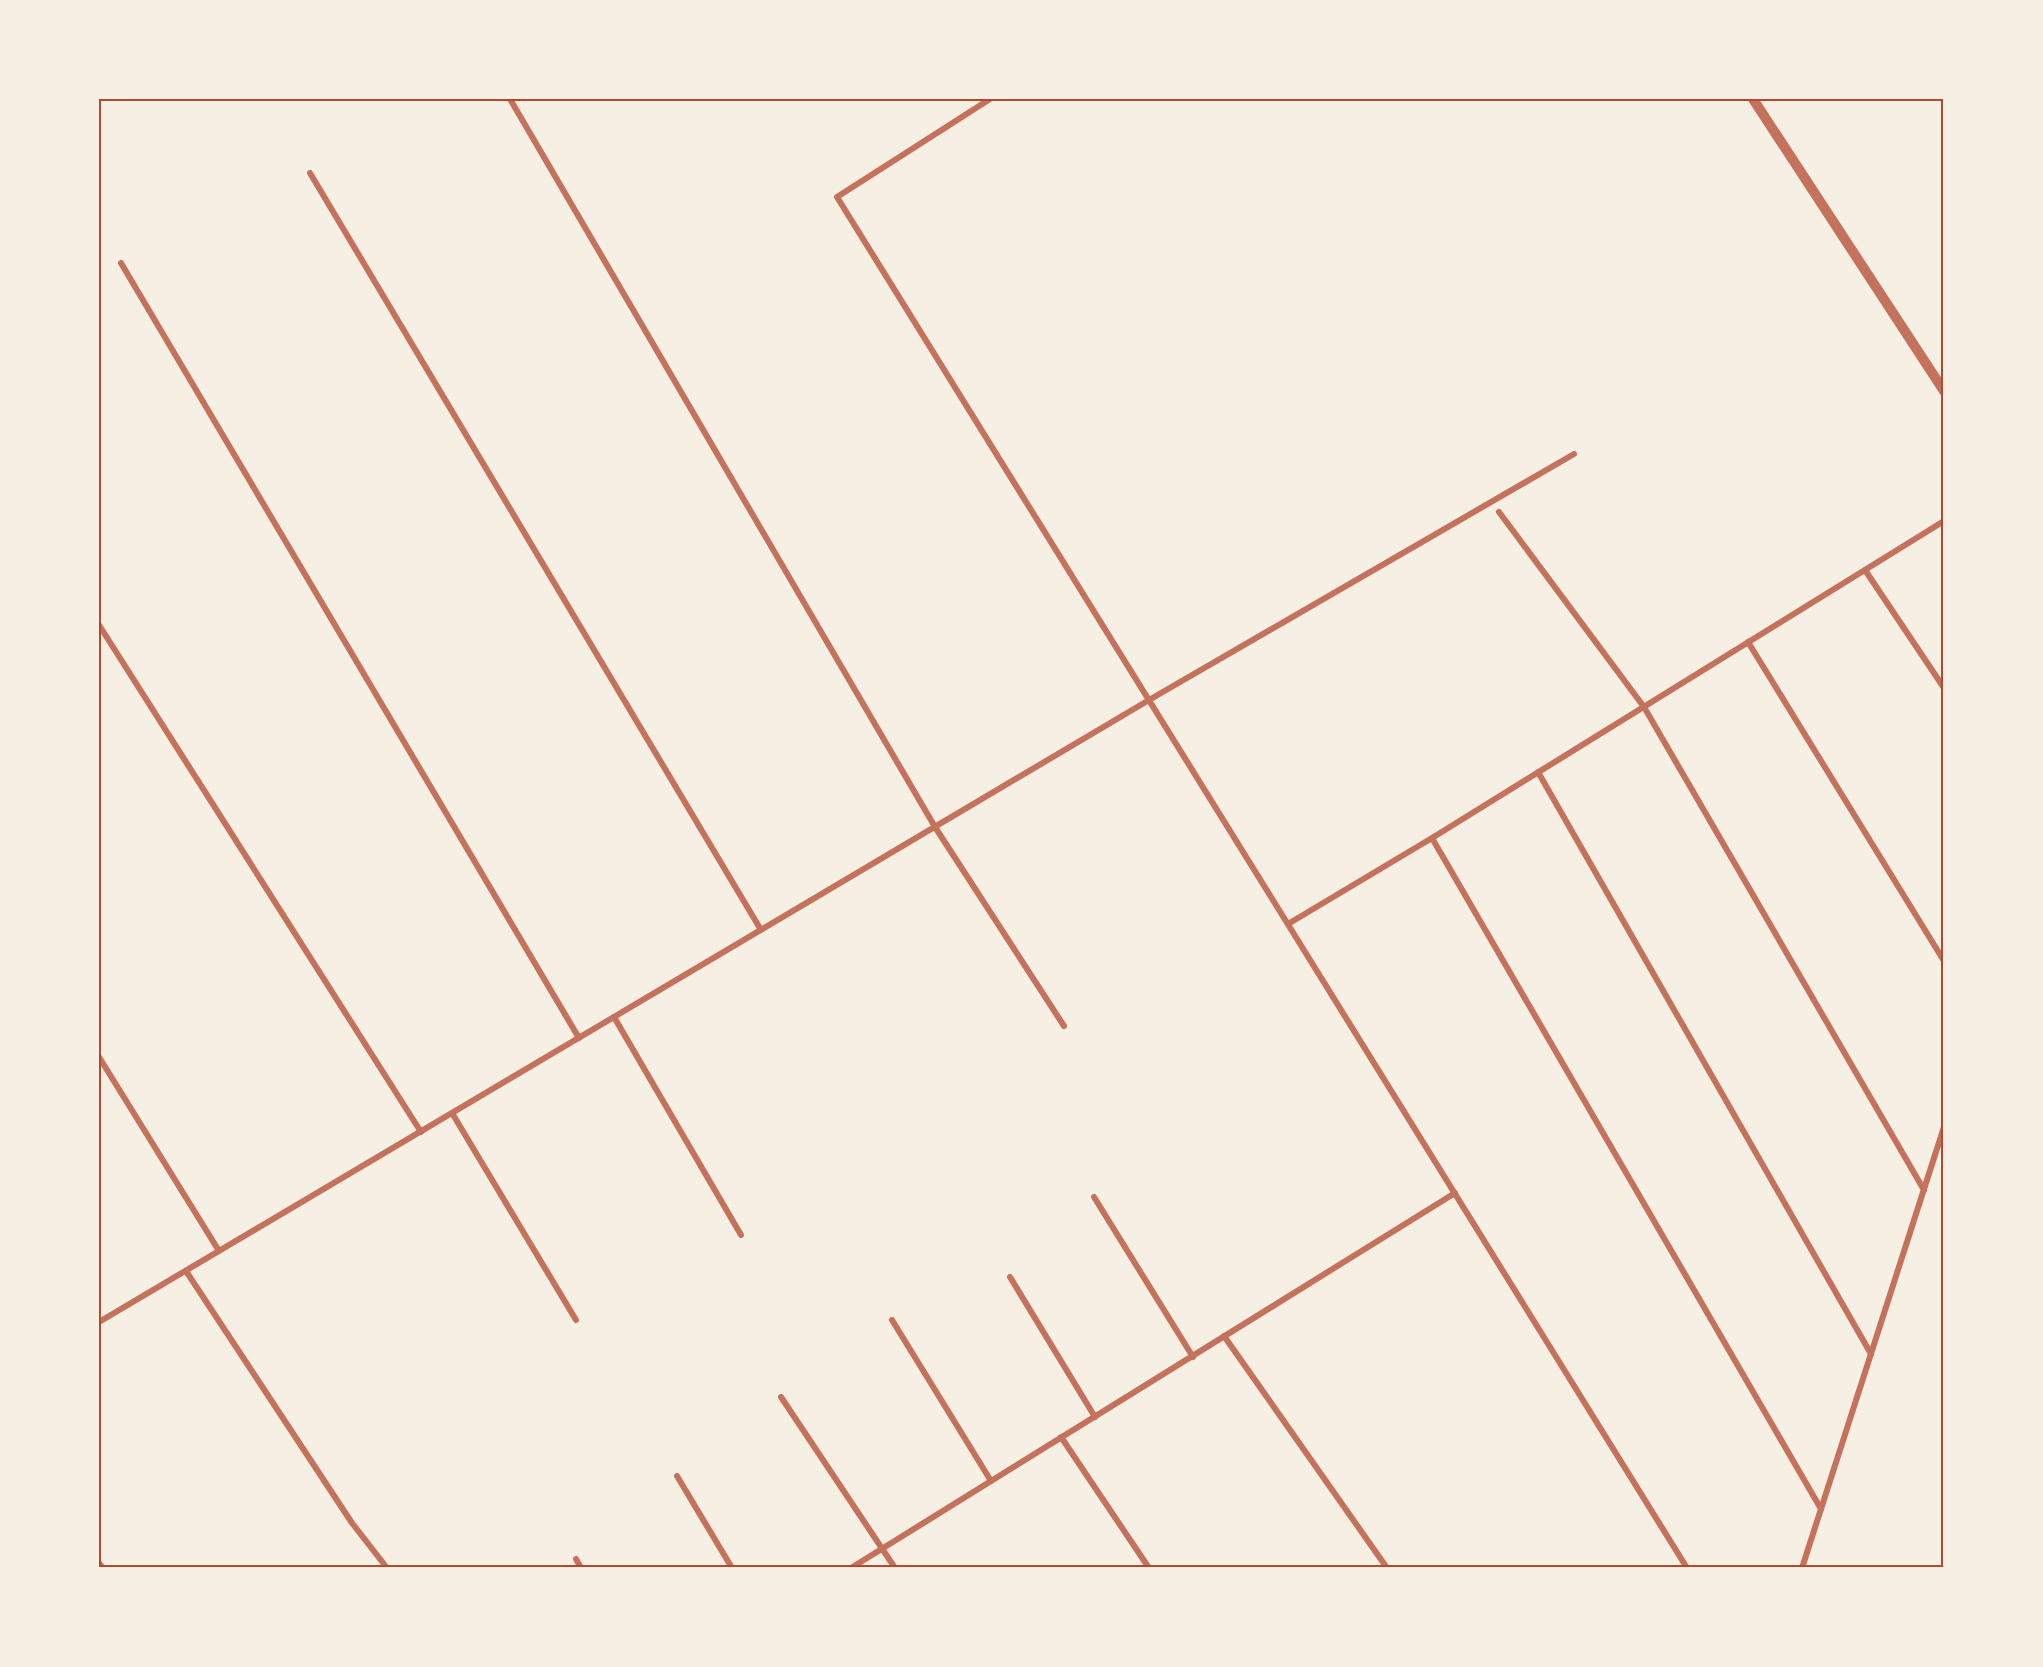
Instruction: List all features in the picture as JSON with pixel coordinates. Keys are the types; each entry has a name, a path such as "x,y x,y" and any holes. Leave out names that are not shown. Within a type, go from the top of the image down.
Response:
{"street":[{"path":"510,99 934,827 1064,1026"},
{"path":"990,99 837,196 1687,1568"},
{"path":"1752,99 1940,378 1944,391"},
{"path":"310,173 761,930"},
{"path":"121,263 579,1038"},
{"path":"99,1322 1149,700 1574,454"},
{"path":"1499,512 1644,706 1924,1190"},
{"path":"1288,924 1432,838 1944,521"},
{"path":"1865,570 1944,688"},
{"path":"99,625 421,1132"},
{"path":"1748,642 1944,961"},
{"path":"1538,772 1871,1354"},
{"path":"1432,838 1821,1509"},
{"path":"614,1017 741,1235"},
{"path":"99,1057 219,1251"},
{"path":"452,1113 576,1320"},
{"path":"1802,1568 1944,1127"},
{"path":"851,1568 1455,1193"},
{"path":"1094,1197 1193,1357"},
{"path":"186,1271 352,1522 387,1568"},
{"path":"1010,1277 1095,1417"},
{"path":"892,1320 991,1481"},
{"path":"1224,1336 1387,1568"},
{"path":"781,1397 895,1568"},
{"path":"1061,1437 1149,1568"},
{"path":"677,1476 732,1568"},
{"path":"576,1559 581,1568"},
{"path":"99,1563 103,1568"}]}
